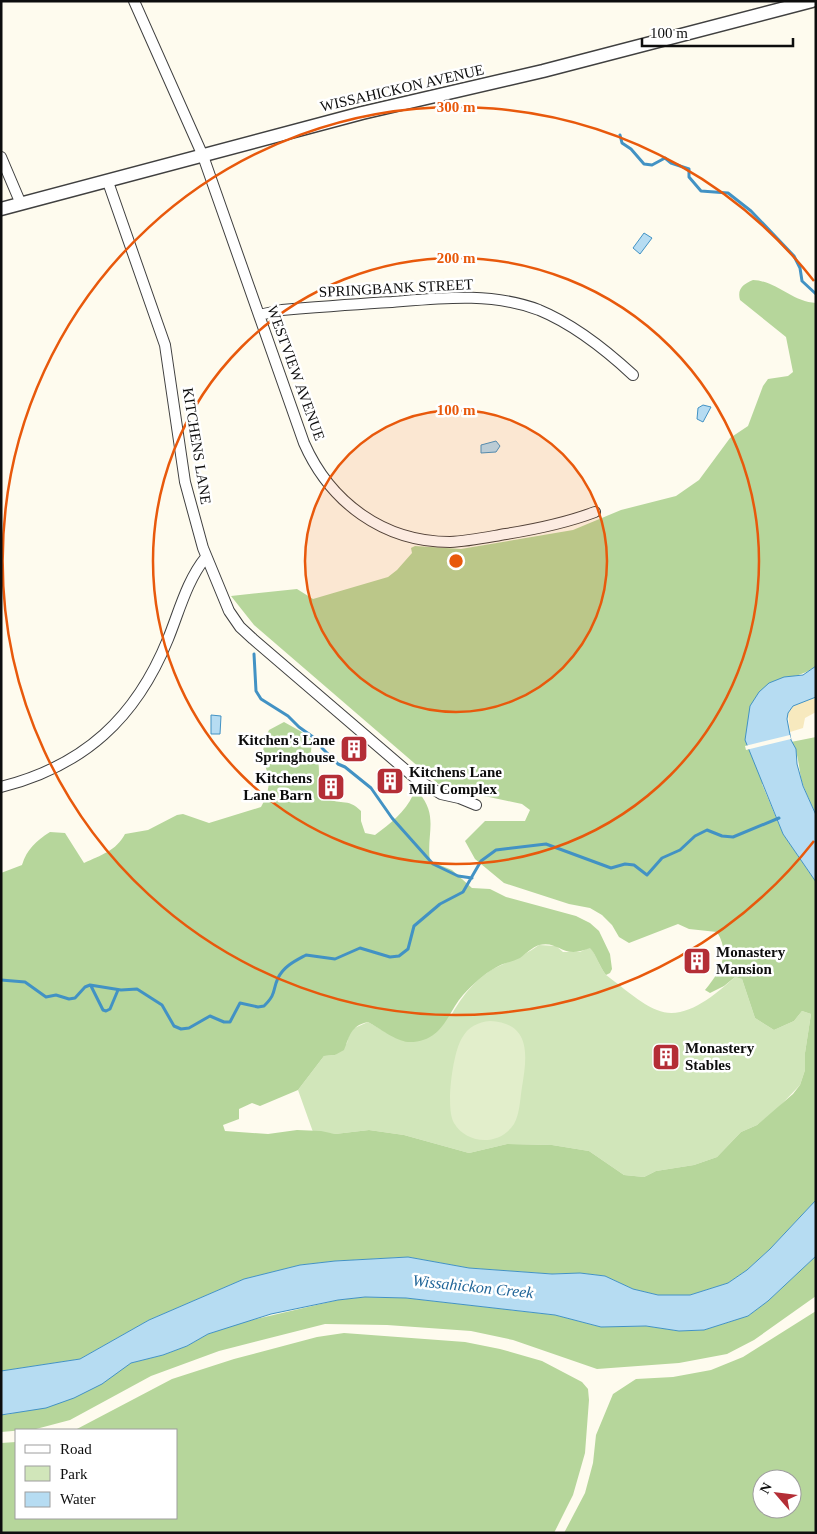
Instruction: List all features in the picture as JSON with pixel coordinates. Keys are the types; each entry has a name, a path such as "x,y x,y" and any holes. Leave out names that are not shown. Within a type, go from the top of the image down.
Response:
{"street":[{"name":"WESTVIEW AVENUE","path":"134,1 203,156 301,434 313,461 325,481 339,497 376,524 405,536 436,541 458,541 552,526 595,512"},
{"name":"WISSAHICKON AVENUE","path":"1,209 362,113 542,72 812,1"},
{"path":"1,156 21,204"},
{"name":"KITCHENS LANE","path":"108,182 165,346 186,482 206,557 229,611 246,634 416,778 441,794 476,805"},
{"name":"SPRINGBANK STREET","path":"259,315 282,310 433,298 500,300 531,307 556,318 601,348 633,375"},
{"path":"1,787 43,774 62,765 94,744 120,721 152,676 194,574 206,557"}],"green space":[{"path":"753,280 770,284 807,302 816,303 816,666 798,675 769,683 762,784 783,834 816,882 816,1200 770,1249 747,1270 728,1283 690,1295 658,1295 633,1289 605,1276 580,1273 552,1274 469,1268 408,1257 335,1261 300,1265 244,1279 149,1320 80,1359 1,1371 1,873 22,865 33,846 50,832 65,833 84,863 113,849 125,834 148,830 177,815 183,814 209,823 261,807 266,796 269,780 263,753 265,741 269,730 284,722 312,740 311,752 318,762 319,785 322,794 330,800 352,804 361,811 361,821 365,833 375,835 392,822 413,795 419,793 429,810 430,861 452,870 472,888 490,889 506,897 576,916 590,923 599,931 610,954 612,969 606,975 590,948 573,952 552,945 539,945 520,958 498,966 478,980 457,1002 443,1026 429,1038 420,1041 403,1041 368,1022 362,1024 354,1029 349,1036 344,1050 335,1055 324,1056 298,1090 260,1106 252,1103 239,1109 239,1119 223,1125 225,1131 268,1134 297,1130 321,1131 335,1134 369,1130 404,1135 469,1153 507,1144 552,1145 589,1151 624,1175 644,1177 656,1171 694,1165 717,1157 741,1132 757,1125 793,1094 800,1085 805,1070 805,1053 811,1014 802,1011 794,1021 774,1030 755,1018 742,979 735,977 724,986 710,993 705,990 722,963 723,948 717,932 689,929 678,924 629,943 619,937 612,925 602,915 590,908 569,904 504,883 475,859 465,841 485,821 525,821 530,810 522,804 442,787 254,625 231,596 297,589 313,599 388,577 412,553 411,548 415,546 461,549 573,530 621,510 676,496 699,480 730,438 748,426 763,386 768,379 788,376 793,372 786,337 740,300 740,290 746,283"},
{"path":"816,737 816,815 801,780 796,751 791,742"},
{"path":"539,945 556,946 563,952 580,952 590,947 606,975 644,1003 668,1013 689,1009 699,1004 719,991 735,977 742,979 755,1018 774,1030 794,1021 802,1011 811,1014 805,1053 805,1070 800,1085 776,1110 757,1125 741,1132 717,1157 694,1165 656,1171 644,1177 624,1175 589,1151 552,1145 507,1144 469,1153 404,1135 369,1130 335,1134 313,1132 298,1090 324,1056 335,1055 347,1043 350,1030 368,1022 389,1034 452,1014 461,1000 483,976"},
{"path":"490,1021 504,1023 520,1035 524,1044 525,1064 519,1111 514,1124 501,1136 484,1140 467,1136 454,1123 451,1116 450,1093 453,1067 462,1038 474,1026"},
{"path":"816,1256 816,1296 754,1340 727,1354 679,1363 597,1369 513,1340 471,1331 387,1325 325,1324 219,1351 151,1376 70,1420 36,1429 15,1429 15,1431 1,1432 1,1415 11,1414 117,1372 131,1363 163,1355 187,1346 208,1334 239,1323 338,1300 365,1297 406,1298 555,1315 601,1327 646,1326 679,1331 704,1330 748,1316 768,1301"},
{"path":"816,1311 816,1532 564,1533 585,1493 593,1463 596,1435 613,1394 636,1379 673,1377 711,1370 743,1357"},
{"path":"344,1333 465,1342 500,1349 542,1361 582,1382 588,1389 589,1400 585,1453 573,1495 554,1533 1,1533 1,1443 15,1442 15,1519 178,1519 178,1429 77,1429 172,1379 234,1359 317,1337"}],"sand":[{"path":"816,697 816,712 805,718 803,728 790,732 788,713 793,706"}],"water":[{"path":"644,233 652,238 640,254 633,248"},
{"path":"703,405 711,407 703,422 697,419 698,408"},
{"path":"496,441 500,446 496,452 481,453 481,445"},
{"path":"816,666 816,697 793,706 788,713 787,719 791,740 796,749 797,764 803,786 816,815 816,882 783,834 745,740 750,706 759,692 769,683 784,677 803,675"},
{"path":"211,715 221,716 220,734 211,734"},
{"name":"Wissahickon Creek","path":"816,1200 816,1256 768,1301 748,1316 704,1330 679,1331 646,1326 601,1327 555,1315 406,1298 365,1297 338,1300 271,1314 208,1334 187,1346 163,1355 131,1363 102,1384 74,1398 46,1408 1,1415 1,1371 80,1359 149,1320 244,1279 300,1265 408,1257 469,1268 552,1274 580,1273 605,1276 633,1289 658,1295 690,1295 728,1283 747,1270 770,1249"}],"pier":[{"path":"790,735 791,739 746,750 745,746"}],"waterway":[{"path":"620,135 622,143 631,149 644,164 652,165 665,158 671,163 689,169 689,177 701,191 728,193 751,211 794,256 800,268 802,281 816,294"},
{"path":"254,654 256,691 261,699 288,716 299,727 320,742 322,748 338,764 345,767 371,788 392,818 433,864 458,876 472,878"},
{"name":"KITCHENS LANE","path":"1,980 25,982 46,997 56,995 69,999 75,998 85,987 90,985 121,990 137,989 162,1005 174,1026 181,1029 189,1028 210,1016 224,1022 230,1022 240,1003 258,1007 264,1006 273,995 278,978 283,970 306,955 335,959 360,948 390,957 399,956 408,949 414,926 440,904 463,892 481,861 496,850 546,844 611,868 625,864 634,865 647,875 662,858 680,850 695,836 707,830 722,836 733,837 779,818"},
{"name":"KITCHENS LANE","path":"91,986 103,1010 106,1011 110,1009 118,990"}],"place":[{"name":"Kitchen's Lane Springhouse","path":"354,749"},
{"name":"Kitchens Lane Mill Complex","path":"390,781"},
{"name":"Kitchens Lane Barn","path":"331,787"},
{"name":"Monastery Mansion","path":"697,961"},
{"name":"Monastery Stables","path":"666,1057"}]}
